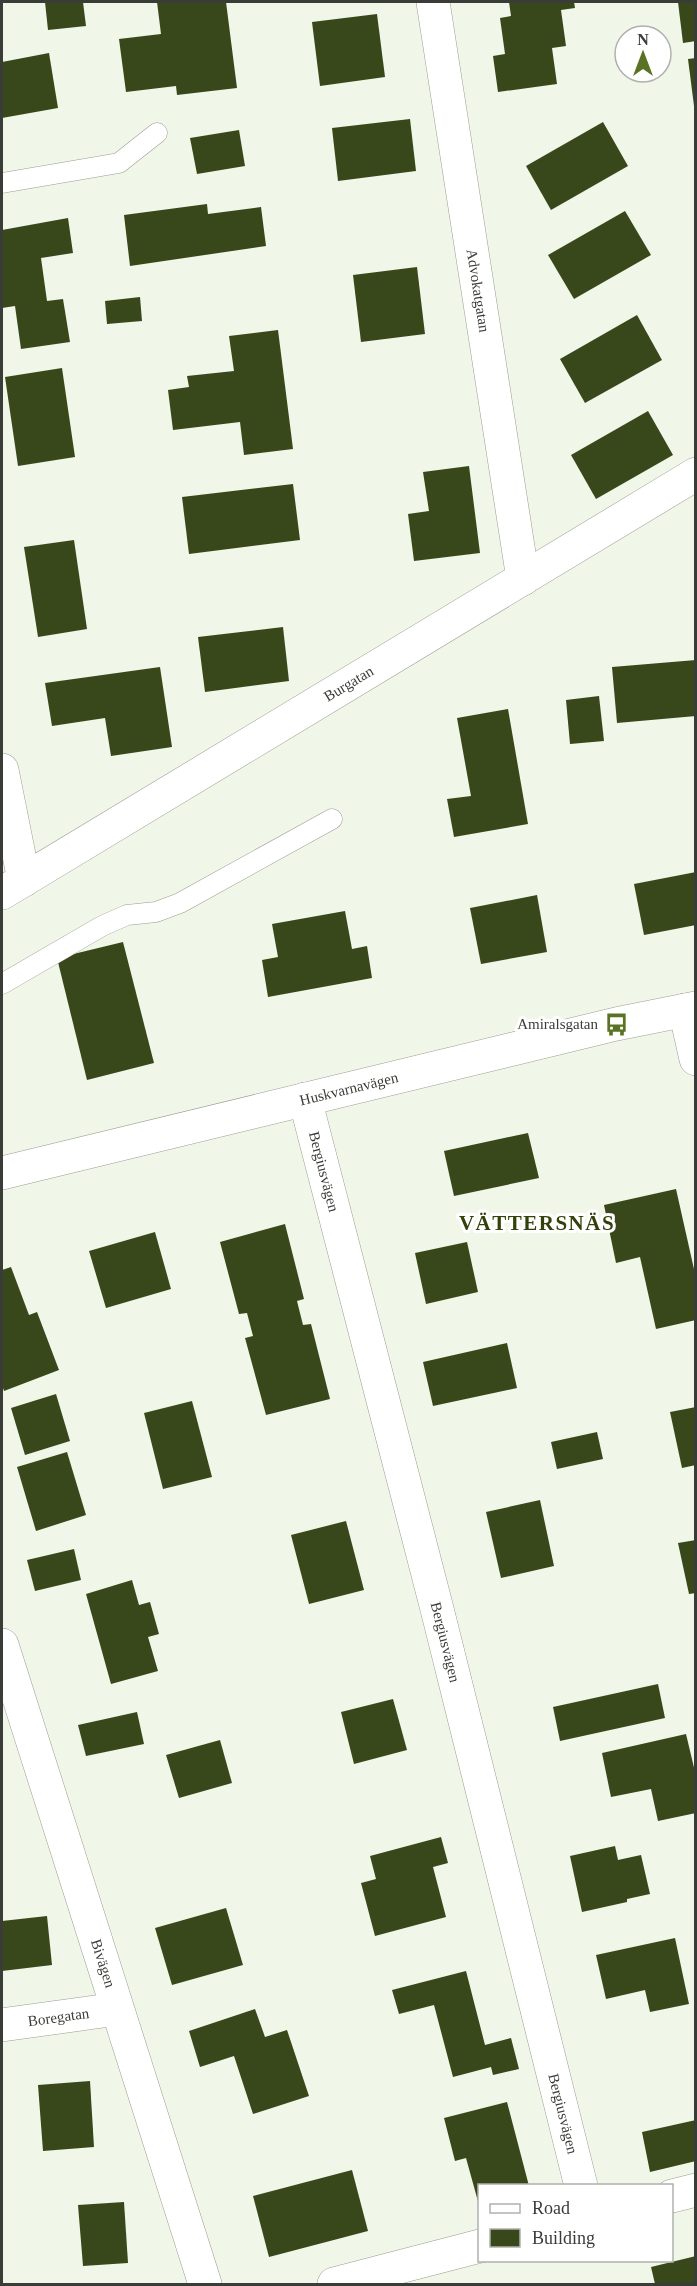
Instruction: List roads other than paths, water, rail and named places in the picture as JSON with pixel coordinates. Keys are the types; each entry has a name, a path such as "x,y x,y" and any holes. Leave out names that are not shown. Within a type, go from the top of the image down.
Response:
{"street":[{"name":"Advokatgatan","path":"433,2 523,579"},
{"name":"Burgatan","path":"13,886 696,474"},
{"path":"2,770 13,886"},
{"path":"690,1009 696,1059"},
{"name":"Huskvarnavägen","path":"2,1173 616,1024 690,1009"},
{"name":"Bergiusvägen","path":"305,1099 438,1609 581,2184"},
{"name":"Bivägen","path":"2,1645 205,2284"},
{"name":"Boregatan","path":"2,2025 117,2009"},
{"path":"673,2196 696,2190"},
{"path":"334,2284 478,2247"}],"lane":[{"path":"2,183 119,163 157,133"},
{"path":"2,984 102,926 127,915 156,912 180,903 332,819"}],"place":[{"name":"Amiralsgatan","path":"616,1024"}],"district":[{"name":"VÄTTERSNÄS","path":"537,1223"}]}
